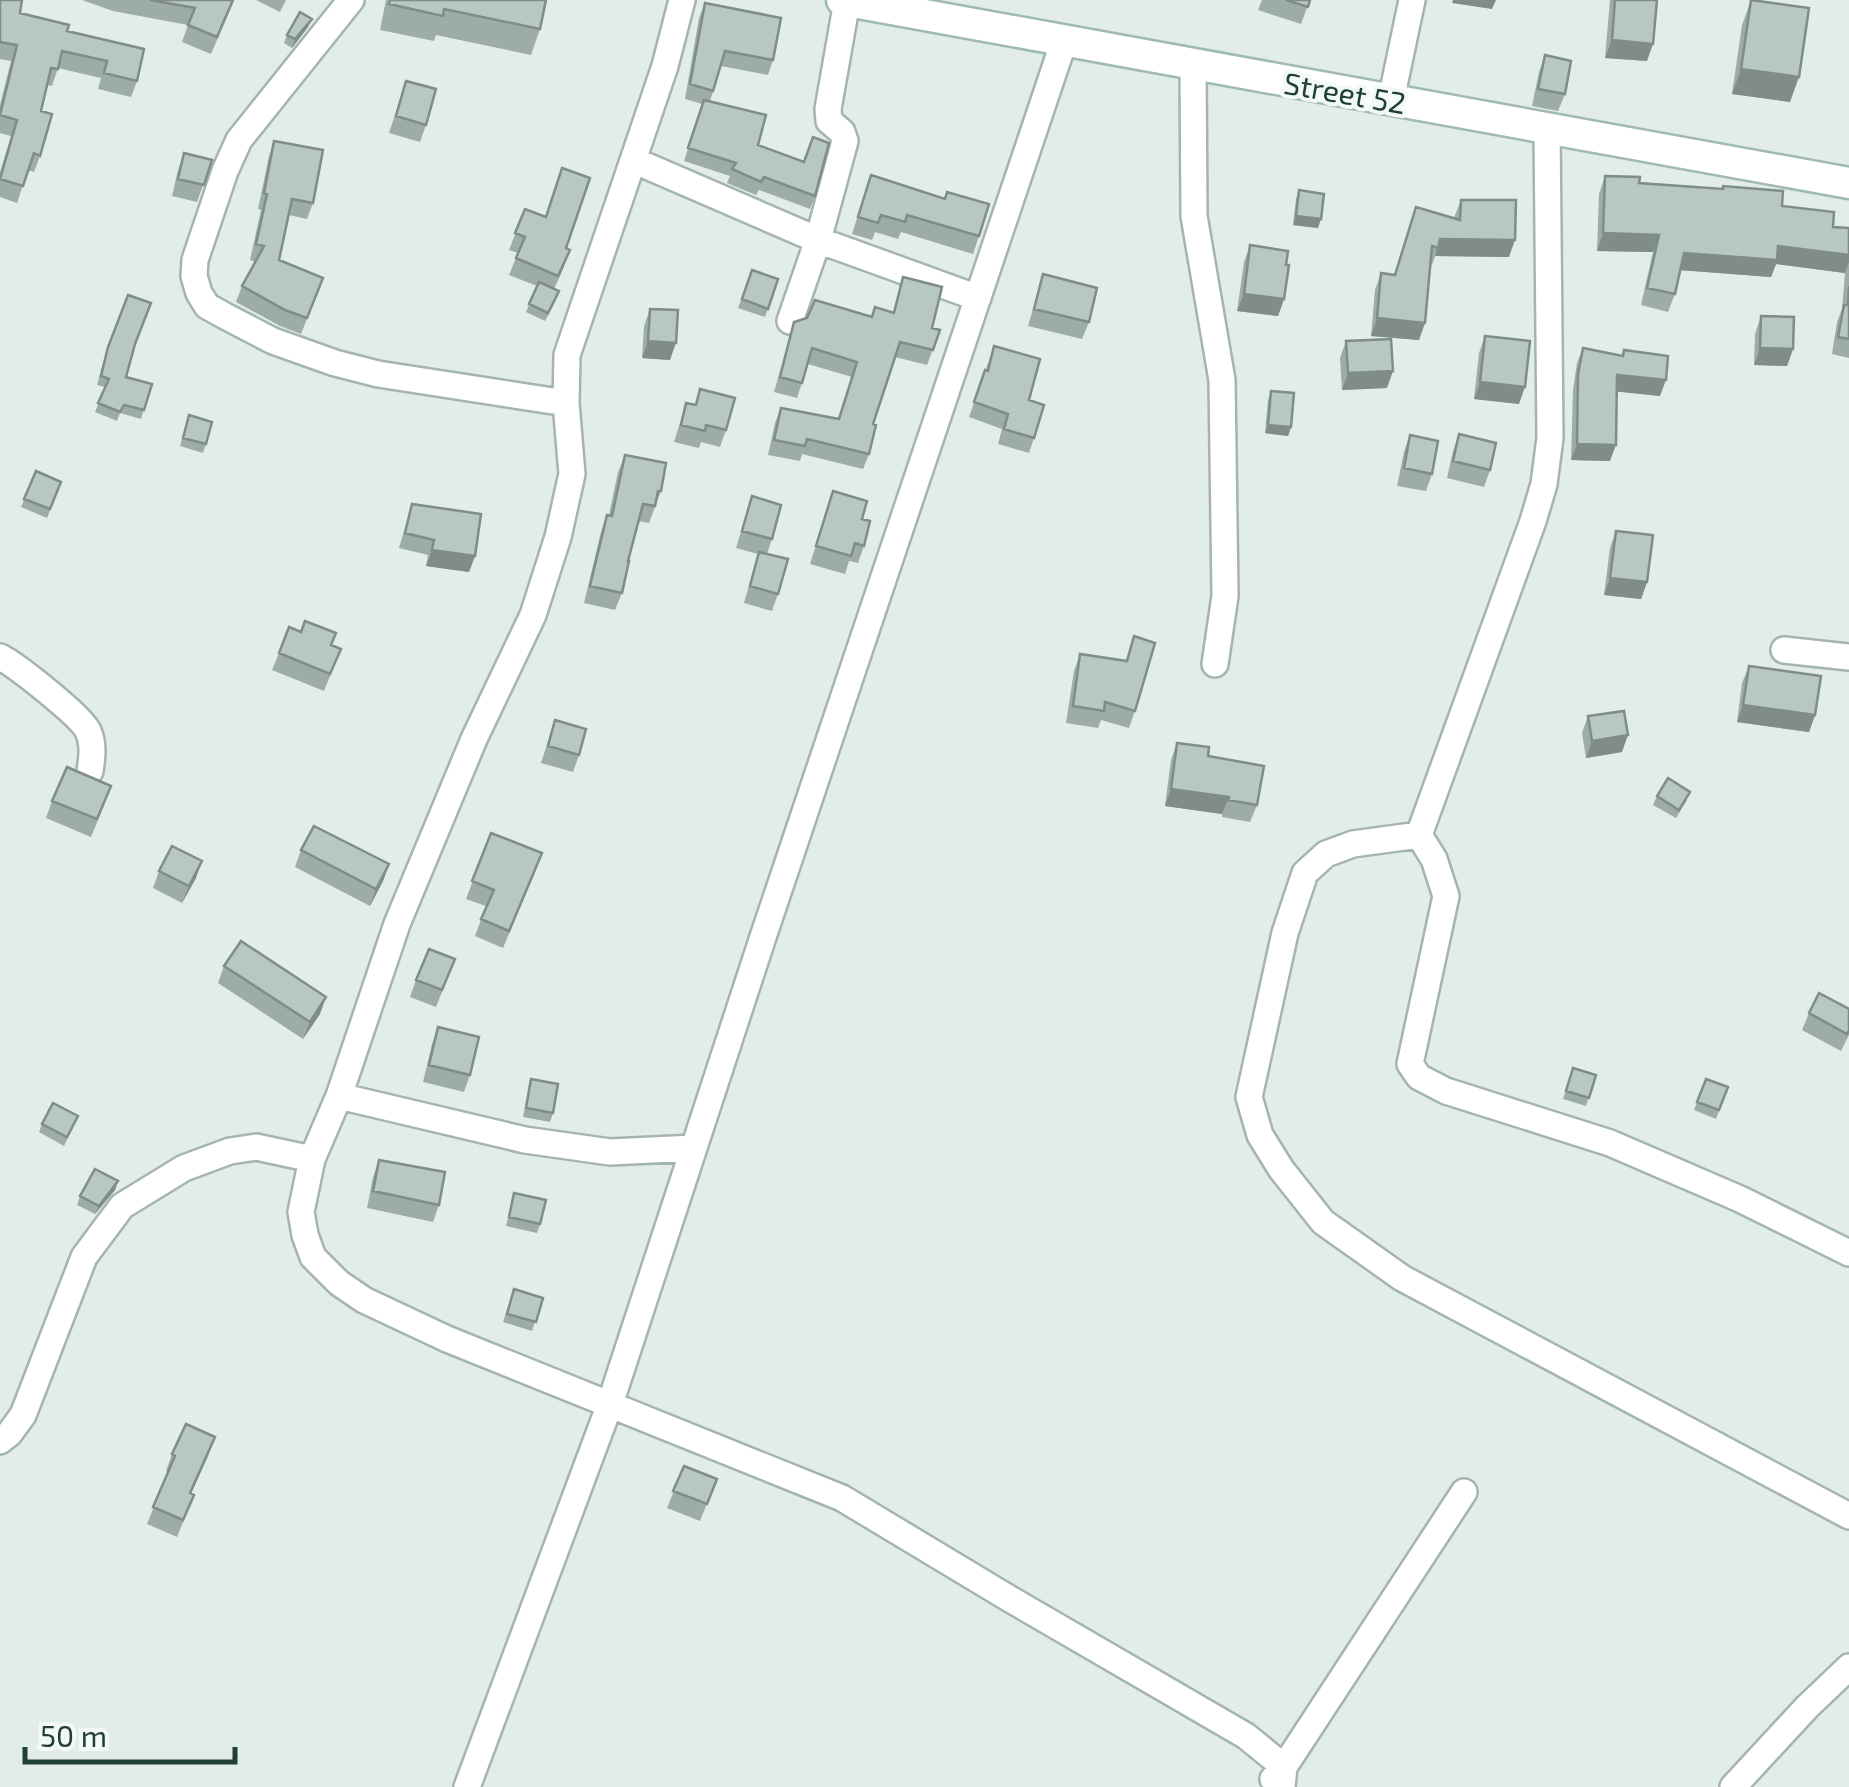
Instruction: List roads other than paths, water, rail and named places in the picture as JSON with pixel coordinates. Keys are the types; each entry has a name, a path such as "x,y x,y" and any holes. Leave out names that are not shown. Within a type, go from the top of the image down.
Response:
{"street":[{"path":"351,0 239,140 195,260 199,293 207,306 225,316 273,340 335,363 378,374 566,403"},
{"path":"682,0 665,66 567,355 566,403 572,474 558,538 533,615 474,738 397,924 339,1096 312,1160 301,1212 304,1234 313,1257 339,1283 364,1300 447,1339 842,1498 1246,1736 1283,1777"},
{"path":"790,321 818,240 845,141 842,132 829,121 828,109 844,0"},
{"name":"Street 52","path":"844,0 1849,183"},
{"path":"1391,100 1412,0"},
{"path":"467,1787 610,1404 1064,41"},
{"path":"1193,64 1194,216 1222,380 1225,596 1215,664"},
{"path":"1419,835 1512,583 1544,484 1550,438 1547,129"},
{"path":"634,160 818,240 978,298"},
{"path":"1784,650 1849,657"},
{"path":"0,656 16,665 88,729 93,752 90,771"},
{"path":"1419,835 1434,860 1446,896 1410,1064 1419,1077 1446,1091 1610,1142 1740,1199 1849,1253"},
{"path":"1419,835 1353,844 1326,854 1304,873 1285,933 1249,1097 1260,1135 1281,1169 1323,1222 1402,1278 1849,1516"},
{"path":"339,1096 526,1140 610,1152 694,1148"},
{"path":"0,1441 23,1415 84,1257 122,1206 184,1168 230,1151 256,1147 312,1160"},
{"path":"1265,1787 1283,1777 1464,1492"},
{"path":"1733,1787 1849,1667"}]}
